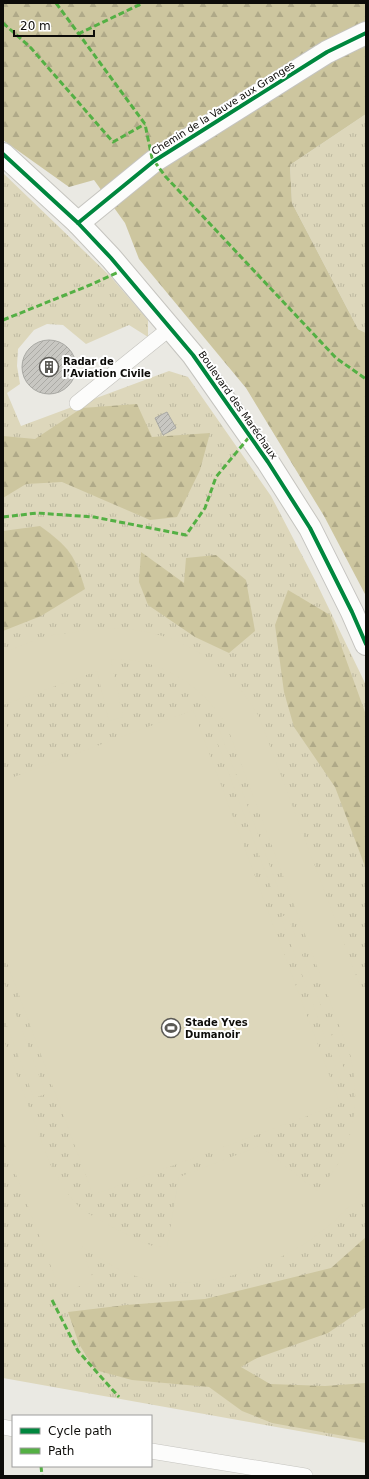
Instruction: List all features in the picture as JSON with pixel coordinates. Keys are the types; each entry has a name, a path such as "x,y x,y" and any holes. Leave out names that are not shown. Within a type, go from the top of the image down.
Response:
{"street":[{"name":"Chemin de la Vauve aux Granges","path":"78,223 154,161 327,52 366,33"},
{"name":"Boulevard des Maréchaux","path":"3,154 78,223 111,258 169,329 193,354 234,412 310,528 352,612 366,644"}],"lane":[{"path":"77,403 169,329"},
{"path":"152,1452 305,1476"}],"green space":[{"path":"3,3 366,3 366,114 290,165 292,203 358,329 366,333 366,596 324,516 246,388 139,259 125,223 94,180 69,187 3,140"},
{"path":"366,114 366,333 358,329 292,203 290,165"},
{"path":"3,173 110,276 148,320 148,337 129,325 86,344 63,325 47,324 34,330 18,349 17,366 20,384 7,393 21,426 169,371 188,377 271,496 316,582 366,685 366,1443 3,1378"},
{"path":"137,404 152,437 210,433 200,470 177,517 150,520 62,482 26,484 3,498 3,436 35,439 82,408"},
{"path":"40,526 58,540 70,553 78,568 85,589 41,616 3,631 3,531"},
{"path":"141,552 184,583 186,558 216,555 246,580 255,631 229,653 195,637 148,605 139,582"},
{"path":"288,590 330,615 366,715 366,869 335,787 294,727 284,692 275,625"},
{"path":"106,628 131,629 154,634 176,641 196,650 231,678 246,696 259,717 366,1002 366,1185 347,1208 324,1230 298,1248 269,1263 238,1274 207,1281 176,1283 146,1279 120,1270 81,1246 94,1281 61,1293 3,1140 3,1038 50,1164 67,1193 80,1208 99,1220 153,1246 167,1247 179,1177 260,1146 317,1191 329,1177 347,1145 352,1128 354,1111 354,1075 351,1057 228,729 208,700 179,677 163,669 146,663 128,660 111,660 123,717 109,721 97,671 3,705 3,653 45,636"},
{"name":"Stade Yves Dumanoir","path":"193,710 340,1104 93,1195 3,952 3,781"},
{"path":"3,718 19,752 3,759"},
{"path":"215,718 278,888 272,890 209,720"},
{"path":"287,914 349,1082 342,1084 281,917"},
{"path":"3,980 46,1094 34,1098 3,1015"},
{"path":"366,1237 366,1307 328,1333 257,1358 241,1367 270,1384 325,1386 366,1383 366,1440 272,1423 242,1411 209,1387 132,1380 95,1370 79,1344 68,1312 126,1305 205,1299 331,1268"}],"building":[{"name":"Radar de l’Aviation Civile","path":"44,340 54,340 64,344 72,352 76,362 76,372 72,382 64,390 54,394 44,394 34,390 26,382 22,372 22,362 26,352 34,344"},
{"path":"167,412 176,428 163,435 155,418"}],"marked path":[{"path":"56,3 145,124 152,158 165,176 336,358 366,379"},
{"path":"78,34 143,3"},
{"path":"3,23 31,48 113,142 145,124"},
{"path":"3,320 121,271"},
{"path":"3,517 37,513 94,517 186,535 205,508 216,477 250,436"},
{"path":"52,1300 78,1351 119,1397"},
{"path":"41,1467 42,1476"}],"cycle path":[{"path":"78,223 154,161 327,52 366,33"},
{"path":"3,154 78,223 111,258 193,355 268,462 310,528 352,612 366,644"}],"place":[{"name":"Radar de l’Aviation Civile","path":"49,367"},
{"name":"Stade Yves Dumanoir","path":"171,1028"}]}
